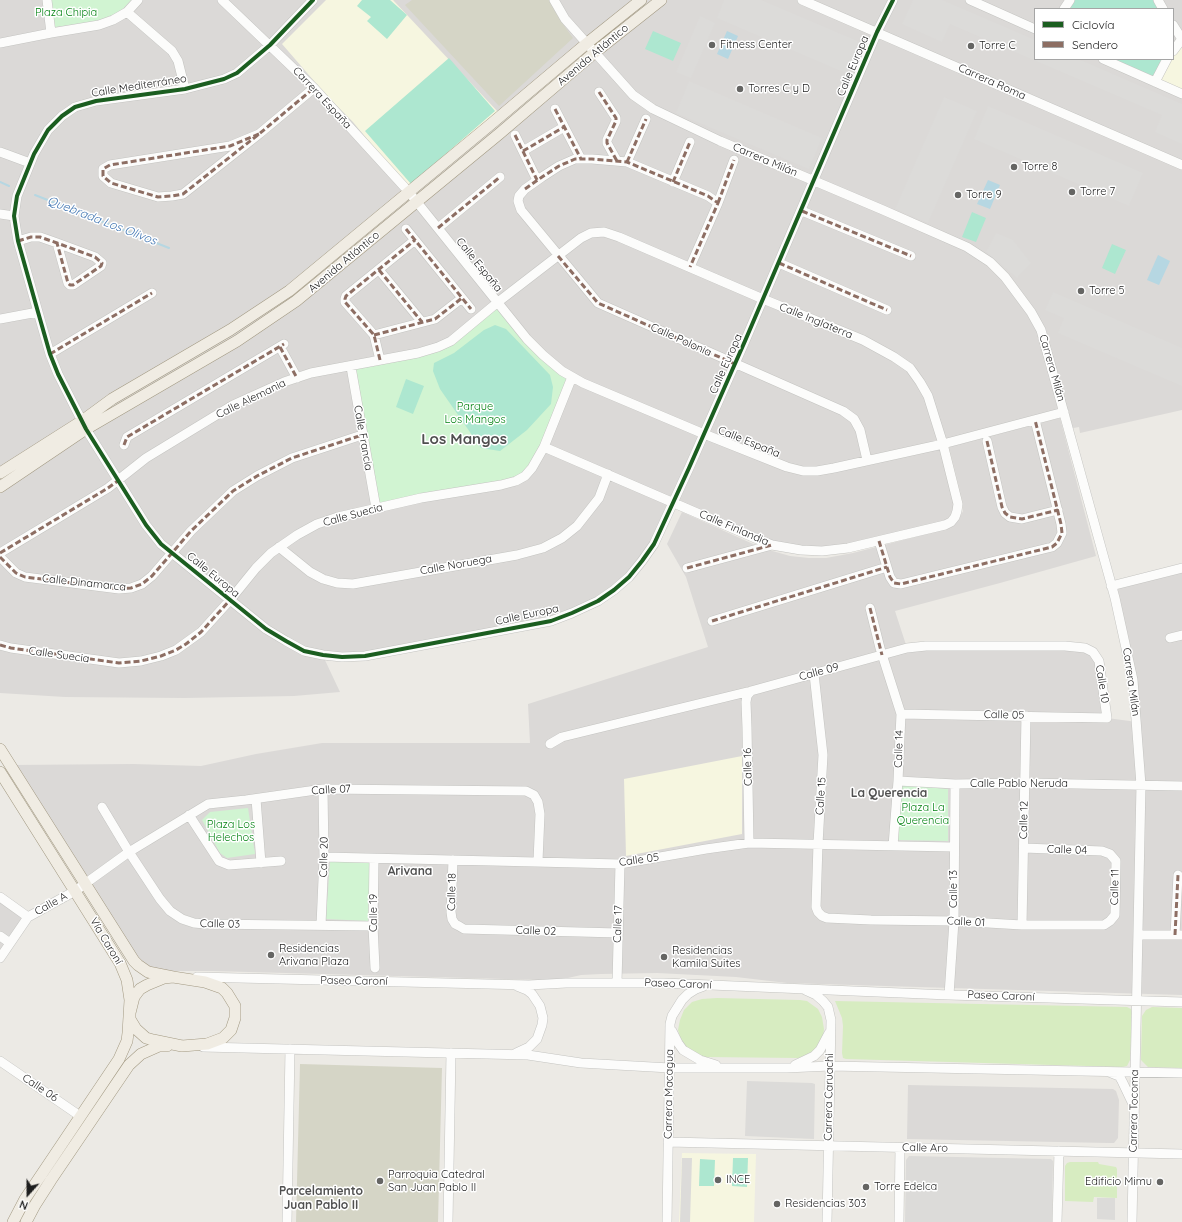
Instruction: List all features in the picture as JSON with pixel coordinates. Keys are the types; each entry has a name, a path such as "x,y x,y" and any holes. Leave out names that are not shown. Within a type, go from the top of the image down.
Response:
{"main road":[{"name":"Avenida Atlántico","path":"0,487 84,425 112,399 230,330 289,291 408,191 641,0"},
{"name":"Avenida Atlántico","path":"0,473 237,341 296,301 499,134 594,53 661,0"},
{"name":"Vía Caroní","path":"0,749 138,966 154,974 173,977"},
{"name":"Vía Caroní","path":"0,772 117,956 124,971 129,989 130,1013 128,1033 123,1052 25,1199 13,1222"},
{"name":"Paseo Caroní","path":"173,977 205,982 222,988 232,1000 236,1012 234,1024 231,1030 223,1038 207,1044 182,1046 146,1038 136,1029 130,1019 134,997 140,989 156,981 173,977"},
{"path":"26,1222 51,1180 134,1059 141,1054 159,1046 182,1046"}],"street":[{"path":"46,0 51,32"},
{"path":"0,43 51,32 99,25 113,20 127,12 138,0"},
{"name":"Carrera España","path":"222,0 314,88 416,201"},
{"name":"Calle Mediterráneo","path":"84,425 58,374 50,354 18,241 14,216 17,196 34,154 48,130 62,116 76,107 96,101 185,89 224,79 237,73 270,45 313,0"},
{"name":"Carrera Milán","path":"554,0 565,20 594,53 634,95 653,109 720,141 814,180 967,247 990,262 1005,277 1017,292 1041,330 1111,586 1133,680 1141,785 1136,1001"},
{"name":"Carrera Roma","path":"802,0 1182,165"},
{"name":"Calle Europa","path":"84,425 146,525 161,544 266,629 286,642 304,651 342,657 365,656 551,621 572,614 598,601 629,577 642,562 654,544 674,502 802,211 877,32 892,0"},
{"path":"971,0 1034,29"},
{"path":"127,12 172,51 178,61 185,89"},
{"path":"1174,27 1182,39 1174,50"},
{"path":"1105,60 1182,94"},
{"path":"1155,82 1166,60"},
{"path":"259,134 230,146 110,165 103,169 103,176 111,182 158,197 183,194 259,134 314,88"},
{"path":"599,92 616,118 607,143 617,161"},
{"path":"555,109 581,159"},
{"path":"627,162 646,119"},
{"path":"523,151 564,128"},
{"path":"515,135 537,180 559,166 575,159 627,162 708,196 718,203"},
{"path":"673,182 690,142"},
{"path":"0,152 30,164"},
{"path":"690,267 718,203 734,160"},
{"path":"438,228 500,177"},
{"name":"Calle Polonia","path":"537,180 525,189 519,196 518,201 521,210 598,303 843,411 854,419 860,430 867,460"},
{"name":"Calle España","path":"416,201 527,339 542,355 562,371 583,383 787,467 803,471 817,471 834,468 943,444 1064,412"},
{"path":"802,211 911,256"},
{"path":"0,214 14,216"},
{"path":"406,229 472,310"},
{"name":"Calle Inglaterra","path":"498,302 581,238 591,233 604,232 863,340 894,357 910,368 928,396 943,444 958,504 955,517"},
{"path":"18,241 31,237 40,237 57,243 95,257 102,263 73,285 70,285 68,283 57,243"},
{"path":"380,360 374,334 345,302 345,299 346,296 414,240"},
{"path":"779,263 887,310"},
{"path":"379,270 422,322"},
{"path":"50,354 152,293"},
{"path":"374,334 435,319 462,298"},
{"name":"Calle Alemania","path":"0,553 108,488 146,458 233,405 284,382 311,373 351,367 418,353 438,347 451,341 498,302"},
{"path":"0,319 38,312"},
{"path":"124,445 127,437 282,346 297,378"},
{"name":"Calle Francia","path":"351,367 376,508"},
{"name":"Calle Suecia","path":"0,645 11,648 119,663 141,661 176,650 201,632 256,568 271,553 297,535 317,524 338,517 422,498 501,485 516,481 525,476 532,468 544,447 572,377"},
{"path":"879,541 892,580 894,583 901,584 1052,546 1060,539 1062,533 1058,510 1034,420"},
{"name":"Calle Dinamarca","path":"0,557 16,573 25,577 119,589 131,588 142,584 173,553 191,531 233,492 257,476 292,458 362,435"},
{"path":"987,441 1002,507 1005,513 1010,517 1022,519 1058,510"},
{"name":"Calle Finlandia","path":"544,447 772,545 801,550 822,551 848,548 945,524 951,522 955,517"},
{"name":"Calle Noruega","path":"280,547 310,572 323,579 337,583 353,584 517,555 543,548 562,538 577,526 599,498 608,474"},
{"path":"687,568 772,545"},
{"path":"712,621 887,567"},
{"path":"1111,586 1182,568"},
{"name":"Calle 14","path":"870,608 882,655 901,714 893,846"},
{"path":"1170,638 1182,635"},
{"name":"Calle 09","path":"550,744 562,738 750,691 907,648 934,646 1065,646 1085,648 1093,652"},
{"name":"Calle 10","path":"1093,652 1099,661 1101,669 1107,718"},
{"name":"Calle 15","path":"814,674 823,755 816,907 822,916"},
{"name":"Calle 16","path":"749,843 746,702 750,691"},
{"name":"Calle 05","path":"901,714 1107,718"},
{"name":"Calle 12","path":"1022,925 1026,716"},
{"name":"Calle Pablo Neruda","path":"898,781 955,784 1025,783 1141,785"},
{"name":"Calle 13","path":"949,994 954,921 953,847 955,784"},
{"path":"1141,785 1182,786"},
{"name":"Calle 07","path":"85,884 129,852 208,804 256,799 323,789 526,791 534,795 538,802 540,814 538,861"},
{"name":"Calle 20","path":"321,925 324,857 323,789"},
{"path":"256,799 261,863"},
{"name":"Calle 03","path":"102,806 129,852 160,899 170,911 188,921 205,924 373,926"},
{"path":"189,815 219,861 229,865 281,862"},
{"name":"Calle 05","path":"324,857 620,864 749,843 953,847"},
{"name":"Calle 04","path":"1024,848 1102,851 1110,854"},
{"name":"Calle 11","path":"1110,854 1116,861 1115,915 1110,921"},
{"name":"Calle 19","path":"374,858 373,926 375,968"},
{"name":"Calle 18","path":"452,860 451,912 452,919 455,924"},
{"name":"Calle 17","path":"617,983 620,864"},
{"path":"1138,935 1179,935 1178,874"},
{"name":"Calle A","path":"0,958 28,917 85,884"},
{"path":"0,897 28,917"},
{"name":"Calle 01","path":"822,916 827,918 871,920 954,921 1022,925 1104,925 1110,921"},
{"name":"Calle 02","path":"455,924 464,928 618,933"},
{"path":"0,936 10,944"},
{"name":"Paseo Caroní","path":"173,977 513,985 663,983 1182,1002"},
{"path":"509,1054 523,1050 533,1043 540,1032 543,1018 540,1006 532,994 527,990 513,985"},
{"name":"Carrera Macagua","path":"667,1222 670,1024 677,1007 688,994 696,989 709,985"},
{"name":"Carrera Caruachi","path":"800,988 816,995 828,1007 830,1013 831,1027 827,1222"},
{"name":"Carrera Tocoma","path":"1132,1222 1136,1001"},
{"path":"670,1024 674,1036 683,1050 700,1060 724,1068"},
{"path":"786,1068 806,1061 817,1053 824,1044 831,1027"},
{"name":"Paseo Caroní","path":"182,1046 509,1054 545,1056 581,1063 670,1068 786,1068 830,1066 1104,1070 1182,1073"},
{"path":"287,1222 290,1049"},
{"path":"448,1222 452,1053"},
{"name":"Calle 06","path":"0,1061 80,1116"},
{"path":"1104,1070 1119,1076 1126,1087 1134,1106"},
{"name":"Calle Aro","path":"668,1142 1182,1154"},
{"path":"899,1222 900,1148"},
{"path":"1058,1222 1059,1151"}],"shaded area":[{"path":"0,0 1182,0 1182,410 1080,433 1079,427 1068,429 1064,412 943,443 958,504 951,522 848,548 772,545 674,502 654,544 629,577 572,613 365,656 323,656 340,692 294,696 184,698 65,697 0,693"},
{"path":"326,0 393,0 499,113 409,185 405,185 353,122 327,96 282,44"},
{"path":"412,0 550,0 560,20 573,38 499,106 405,5"},
{"path":"724,0 761,0 862,43 848,74 717,18"},
{"path":"913,0 942,0 1034,40 1034,60 1080,60 1182,104 1182,144 1155,132 1162,115 950,24 942,42 902,24"},
{"path":"700,16 715,23 691,78 676,72"},
{"path":"1182,41 1182,93 1157,82 1168,60 1174,60 1174,52"},
{"path":"689,81 822,138 809,169 676,113"},
{"path":"944,97 977,111 928,223 895,209"},
{"path":"988,106 1143,173 1129,206 974,139"},
{"path":"996,233 1013,240 1031,263 1017,278 986,252"},
{"path":"1053,292 1182,348 1182,386 1058,333 1064,318 1045,310"},
{"path":"1060,418 1096,556 895,611 907,648 1065,646 1093,652 1107,718 1137,722 1111,586 1182,568 1182,995 787,983 736,977 657,973 581,975 559,980 541,980 213,971 154,971 141,966 11,765 133,764 201,766 256,754 322,743 530,743 528,704 708,647 686,577 667,544 682,512 762,548 790,556 826,558 853,553 946,529 954,525 963,511 963,503 949,447"},
{"path":"742,756 742,834 626,856 624,779"},
{"path":"0,897 28,916 0,957"},
{"path":"300,1064 442,1068 438,1222 296,1222"},
{"path":"747,1081 815,1084 814,1139 745,1136"},
{"path":"908,1085 1113,1089 1116,1091 1119,1100 1118,1138 1114,1143 907,1139"},
{"name":"INCE","path":"682,1153 756,1154 754,1222 679,1222"},
{"path":"909,1156 1051,1159 1053,1161 1052,1222 905,1222 906,1160"},
{"path":"682,1158 692,1158 690,1222 680,1222"},
{"path":"1097,1198 1115,1198 1115,1220 1097,1219"}],"green space":[{"name":"Plaza Chipia","path":"50,0 131,0 124,8 110,17 93,22 55,27"},
{"path":"362,0 390,0 407,15 387,39 367,21 371,17 357,6"},
{"path":"1072,0 1156,0 1160,8 1067,8"},
{"path":"653,31 681,43 673,61 645,49"},
{"path":"449,58 495,111 411,184 365,131"},
{"path":"1108,60 1164,60 1154,81"},
{"path":"972,212 986,218 976,242 962,237"},
{"path":"1112,244 1126,250 1115,274 1102,268"},
{"name":"Parque Los Mangos","path":"498,302 527,339 572,377 525,476 376,508 351,367 438,347"},
{"path":"495,325 506,329 550,375 553,387 551,404 527,430 500,451 481,448 440,389 433,371 434,363 454,353 484,330"},
{"path":"406,379 424,386 413,414 396,407"},
{"name":"Plaza La Querencia","path":"900,785 948,789 948,841 898,840"},
{"name":"Plaza Los Helechos","path":"248,808 255,854 227,858 220,853 202,820 210,812"},
{"path":"330,862 371,862 369,921 326,919"},
{"path":"717,998 807,1001 818,1009 822,1017 824,1029 823,1038 815,1051 799,1058 704,1057 691,1051 684,1045 678,1030 680,1020 684,1010 692,1002 702,999"},
{"path":"835,1001 1127,1007 1131,1009 1132,1013 1130,1060 1127,1066 1122,1067 846,1059 843,1058 842,1053 842,1018"},
{"path":"1152,1007 1182,1008 1182,1068 1148,1067 1141,1060 1142,1016 1146,1010"},
{"path":"733,1158 748,1158 747,1187 732,1186"},
{"path":"700,1159 715,1160 714,1186 699,1186"},
{"path":"1070,1162 1098,1162 1099,1164 1116,1167 1117,1198 1094,1197 1093,1202 1065,1201 1065,1166"}],"water":[{"path":"727,31 738,36 728,59 717,54"},
{"path":"988,180 1000,185 990,209 977,204"},
{"path":"1158,255 1170,261 1159,285 1147,280"}],"waterway":[{"name":"Quebrada Los Olivos","path":"0,182 9,186"},
{"name":"Quebrada Los Olivos","path":"35,195 169,248"}],"marked path":[{"path":"259,134 230,146 110,165 103,169 103,176 111,183 158,197 183,194 259,134 314,88"},
{"path":"599,92 616,118 607,143 617,161"},
{"path":"555,109 581,159"},
{"path":"627,162 646,119"},
{"path":"523,151 564,127"},
{"path":"515,135 537,180"},
{"path":"673,182 690,142"},
{"path":"525,189 559,166 575,159 592,159 627,162 708,196 718,203 690,267"},
{"path":"718,203 734,160"},
{"path":"438,228 500,177"},
{"path":"802,211 911,256"},
{"path":"406,229 471,309"},
{"path":"18,241 31,237 40,237 57,243 95,257 102,263 101,266 73,285 70,285 68,283 57,243"},
{"path":"380,360 374,335 345,302 345,299 346,296 415,240"},
{"path":"558,256 598,303 735,364"},
{"path":"779,263 887,310"},
{"path":"379,270 422,322"},
{"path":"50,354 152,293"},
{"path":"374,335 435,319 462,298"},
{"path":"124,445 127,437 284,344"},
{"path":"280,347 297,378"},
{"path":"879,541 890,577 894,583 901,584 1052,547 1057,543 1062,533 1061,524 1035,420"},
{"path":"0,557 16,573 25,577 119,589 131,588 142,584 152,576 191,531 233,491 257,476 292,458 362,435"},
{"path":"987,441 1002,507 1005,513 1010,517 1022,519 1058,510"},
{"path":"0,553 119,480"},
{"path":"687,568 772,545"},
{"path":"712,621 887,567"},
{"path":"0,645 11,648 119,663 141,661 161,656 186,644 201,632 230,600 232,602"},
{"path":"870,608 882,655"},
{"path":"1175,935 1178,875"}],"cycle path":[{"path":"313,0 270,45 237,73 224,79 185,89 96,101 75,107 62,116 48,130 34,154 17,196 14,216 18,241 50,354 58,374 86,429 146,525 161,544 266,629 304,651 342,657 365,656 551,621 598,601 629,577 654,544 689,468 877,32 893,0"}],"place":[{"name":"Fitness Center","path":"712,45"},
{"name":"Torre C","path":"971,46"},
{"name":"Torres C y D","path":"740,89"},
{"name":"Torre 8","path":"1014,167"},
{"name":"Torre 7","path":"1072,192"},
{"name":"Torre 9","path":"958,195"},
{"name":"Torre 5","path":"1081,291"},
{"name":"Residencias Arivana Plaza","path":"271,955"},
{"name":"Residencias Kamila Suites","path":"664,957"},
{"name":"INCE","path":"718,1180"},
{"name":"Parroquia Catedral San Juan Pablo II","path":"380,1181"},
{"name":"Edificio Mimu","path":"1160,1182"},
{"name":"Torre Edelca","path":"866,1187"},
{"name":"Residencias 303","path":"777,1204"}],"district":[{"name":"Los Mangos","path":"464,439"},
{"name":"La Querencia","path":"889,793"},
{"name":"Arivana","path":"410,871"},
{"name":"Parcelamiento Juan Pablo II","path":"321,1198"}]}
